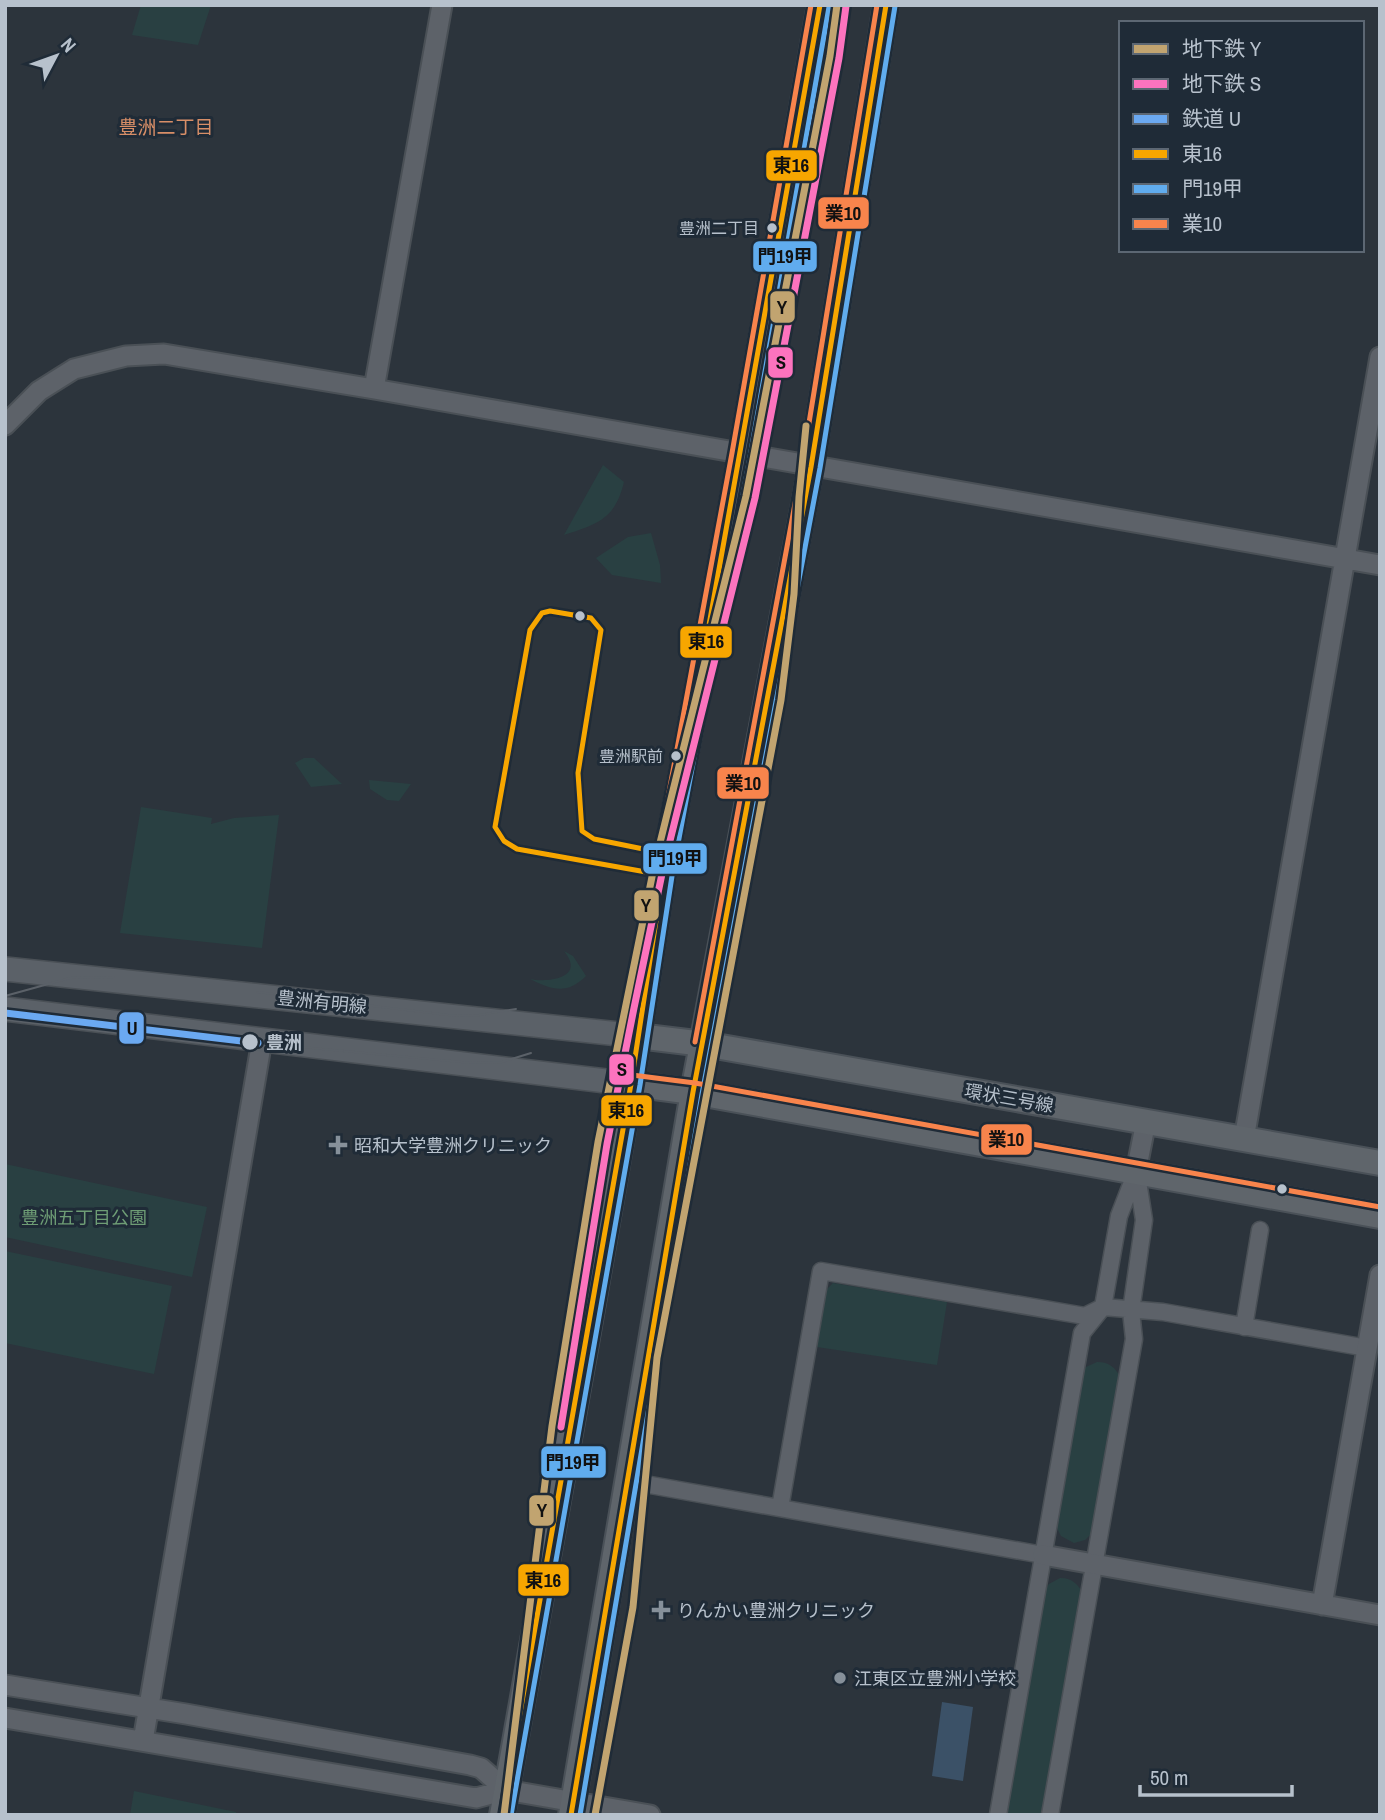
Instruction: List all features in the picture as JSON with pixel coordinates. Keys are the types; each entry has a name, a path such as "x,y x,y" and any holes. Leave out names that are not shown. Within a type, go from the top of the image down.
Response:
{"main road":[{"path":"502,1815 631,1084 663,875 741,455 820,5"},
{"path":"814,36 825,18 838,5"},
{"path":"865,5 877,28 880,46"},
{"path":"572,1808 693,1092 811,467 886,5"},
{"name":"豊洲有明線","path":"5,969 638,1036"},
{"path":"5,1009 693,1092 1380,1216"},
{"name":"環状三号線","path":"638,1036 704,1044 1380,1163"}],"street":[{"path":"374,389 442,5"},
{"path":"5,425 38,391 74,369 125,356 164,355 374,389 1380,565"},
{"path":"1244,1139 1380,357"},
{"path":"143,1741 262,1040"},
{"path":"998,1815 1082,1333 1103,1307 1119,1216 1136,1172 1146,1121"},
{"path":"1050,1815 1134,1339 1130,1311 1144,1220 1136,1172"},
{"path":"1244,1327 1260,1230"},
{"path":"780,1508 821,1271 1086,1315 1103,1307 1163,1312 1367,1348"},
{"path":"1322,1605 1380,1275"},
{"path":"628,1481 1380,1615"},
{"path":"5,1685 481,1768 506,1790 572,1808 650,1815"},
{"path":"5,1718 476,1798 506,1790"}],"green space":[{"path":"141,5 211,5 198,45 132,35"},
{"path":"603,465 624,482 616,504 596,523 564,535"},
{"path":"651,533 660,565 661,583 612,575 596,558 628,537"},
{"path":"304,758 314,758 342,784 311,787 295,763"},
{"path":"369,780 411,784 399,801 387,800 370,789"},
{"path":"141,807 212,818 211,824 234,818 279,815 262,948 120,933"},
{"path":"564,951 573,956 586,976 579,982 559,989 530,979 555,979 568,973 570,960"},
{"name":"豊洲五丁目公園","path":"5,1164 207,1207 192,1277 5,1237"},
{"path":"5,1251 172,1286 154,1374 5,1343"},
{"path":"833,1283 947,1302 937,1365 817,1347 827,1289"},
{"path":"1097,1362 1112,1366 1121,1379 1095,1530 1085,1540 1074,1543 1061,1536 1055,1524 1082,1372"},
{"path":"1060,1578 1075,1583 1084,1596 1045,1815 1005,1815 1046,1588"},
{"path":"134,1791 236,1812 236,1815 130,1815"}],"water":[{"path":"942,1702 973,1707 963,1781 932,1776"}],"tram line":[{"path":"5,996 70,978 114,977"},
{"path":"257,992 448,1015 473,1016 516,1009"},
{"path":"258,1043 472,1063 502,1062 531,1053"}],"metro line":[{"name":"Y","path":"504,1815 552,1426 598,1142 654,867 746,496 830,56 837,5"},
{"name":"S","path":"561,1427 607,1144 634,1008 663,869 755,498 839,58 846,6"},
{"name":"Y","path":"595,1815 633,1607 657,1358 781,700 794,594 806,426"}],"rail line":[{"name":"U","path":"5,1013 258,1043"}],"transit line":[{"name":"業10","path":"622,1083 654,873 811,5"},
{"name":"東16","path":"668,854 820,5"},
{"name":"業10","path":"695,1042 802,466 877,5"},
{"name":"東16","path":"571,1815 693,1092 811,467 886,5"},
{"name":"門19甲","path":"580,1815 702,1094 820,468 895,6"},
{"name":"門19甲","path":"511,1815 640,1085 672,876 750,457 829,7"},
{"name":"東16","path":"663,875 517,849 504,841 495,827 530,630 542,613 550,611 591,618 601,630 578,773 582,831 594,839 668,854"},
{"name":"東16","path":"502,1815 631,1084 663,875"},
{"name":"業10","path":"632,1075 695,1083 1380,1207"}],"place":[{"name":"豊洲二丁目","path":"772,228"},
{"name":"豊洲駅前","path":"676,756"},
{"name":"豊洲","path":"250,1042"},
{"name":"昭和大学豊洲クリニック","path":"338,1145"},
{"name":"りんかい豊洲クリニック","path":"661,1610"},
{"name":"江東区立豊洲小学校","path":"840,1678"}],"district":[{"name":"豊洲二丁目","path":"166,127"}]}
